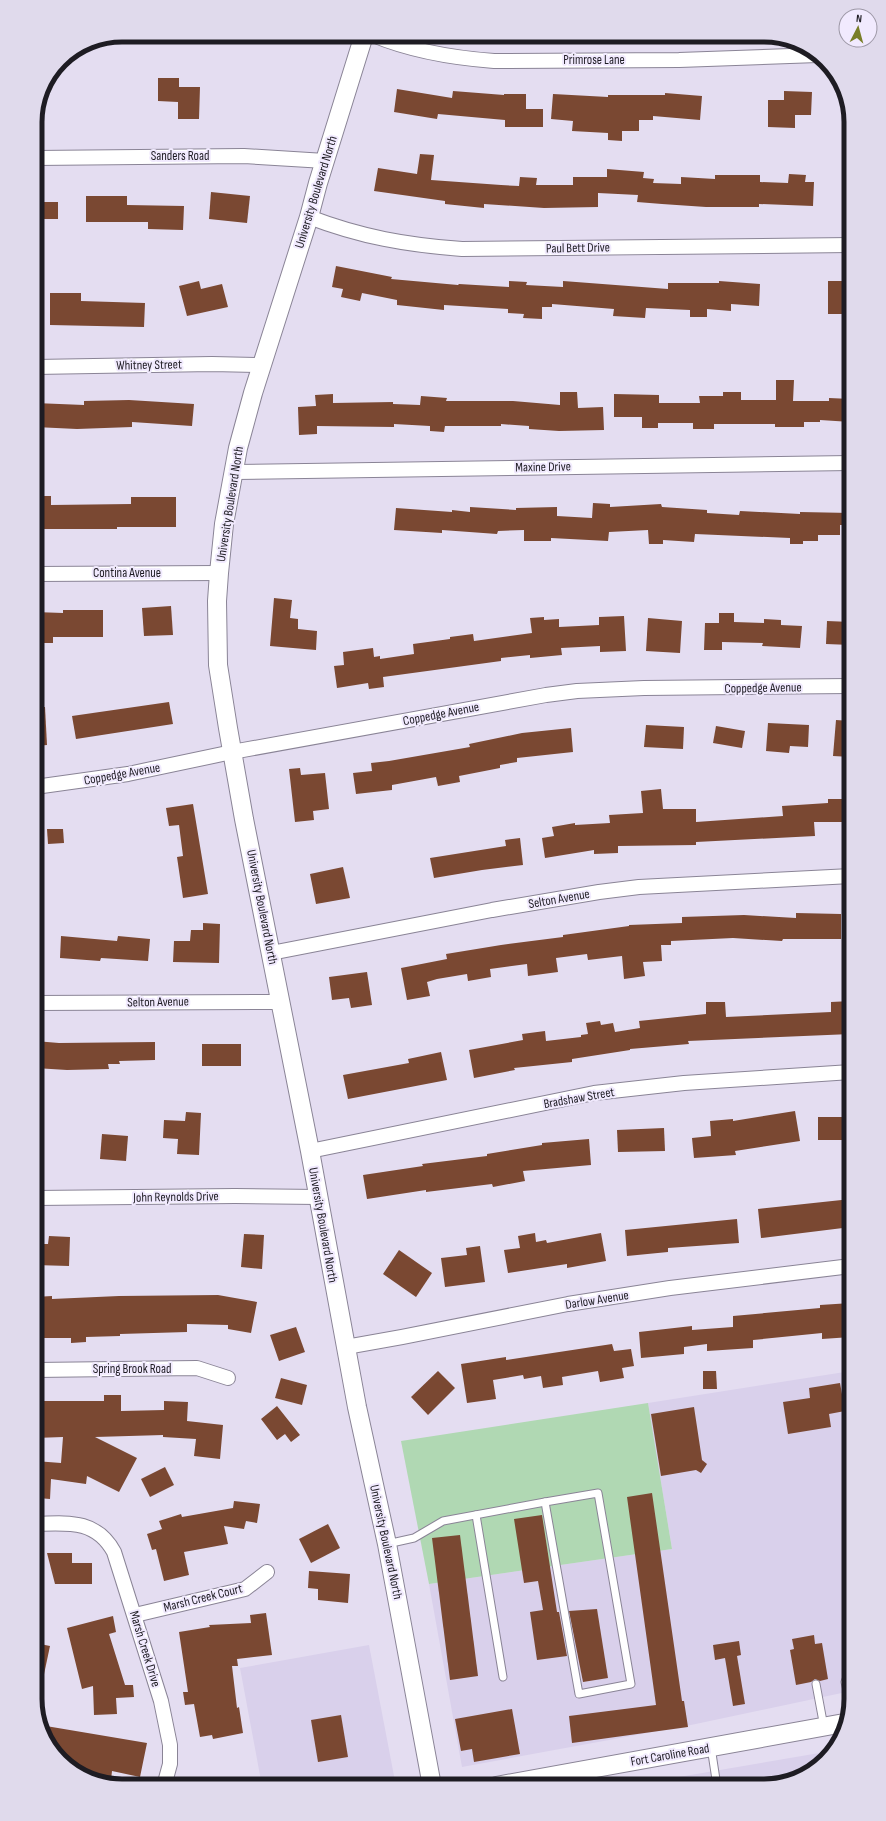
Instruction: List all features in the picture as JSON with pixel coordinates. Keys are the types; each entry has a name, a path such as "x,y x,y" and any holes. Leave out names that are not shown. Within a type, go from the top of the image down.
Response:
{"street":[{"name":"University Boulevard North","path":"362,42 262,365 238,448 235,472 224,524 219,573 217,601 218,665 232,752 310,1151 357,1407 387,1544 431,1779"},
{"name":"Primrose Lane","path":"395,42 424,51 473,60 494,61 678,60 807,55"},
{"name":"Sanders Road","path":"42,158 244,156 325,161"},
{"name":"Paul Bett Drive","path":"309,217 341,229 385,240 423,246 462,249 750,245 844,246"},
{"name":"Whitney Street","path":"42,367 212,364 262,365"},
{"name":"Maxine Drive","path":"235,472 844,463"},
{"name":"Contina Avenue","path":"42,574 219,573"},
{"name":"Coppedge Avenue","path":"42,787 128,774 232,752 514,700 577,692 644,688 844,686"},
{"name":"Selton Avenue","path":"271,953 492,910 599,892 639,887 844,876"},
{"name":"Selton Avenue","path":"42,1003 280,1002"},
{"name":"Bradshaw Street","path":"310,1151 594,1094 684,1083 844,1072"},
{"name":"John Reynolds Drive","path":"42,1198 235,1196 318,1197"},
{"name":"Darlow Avenue","path":"346,1347 568,1304 677,1288 844,1267"},
{"name":"Spring Brook Road","path":"42,1370 197,1368 228,1378"},
{"name":"Marsh Creek Drive","path":"42,1524 67,1523 86,1526 100,1534 114,1552 161,1701 170,1745 170,1764 166,1779"},
{"name":"Marsh Creek Court","path":"135,1615 245,1589 268,1572"},
{"name":"Fort Caroline Road","path":"535,1779 840,1724"}],"lane":[{"path":"387,1544 414,1538 443,1521 476,1514 545,1502 598,1494 631,1684 579,1694 545,1502"},
{"path":"476,1514 503,1677"},
{"path":"816,1684 824,1727"},
{"path":"711,1747 716,1779"}],"shaded area":[{"path":"844,1372 844,1692 691,1725 462,1767 429,1584 672,1549 648,1403"},
{"path":"369,1645 395,1779 261,1779 240,1668"},
{"path":"824,1752 813,1762 790,1775 769,1779 667,1779"}],"green space":[{"path":"648,1403 672,1549 429,1584 401,1441"}],"building":[{"path":"158,78 179,78 179,87 200,87 199,119 178,119 178,102 158,101"},
{"path":"397,89 452,98 453,91 504,95 526,94 526,109 543,109 543,127 505,127 505,120 438,114 437,119 394,112"},
{"path":"784,91 812,92 811,115 795,115 795,128 768,127 768,100 784,100"},
{"path":"665,93 702,96 700,120 653,116 653,120 639,120 639,131 622,131 622,141 608,140 608,133 572,131 573,121 551,119 553,94 608,97 608,95 665,95"},
{"path":"420,154 434,155 431,180 519,186 520,177 537,178 536,185 573,185 573,177 607,177 607,169 644,172 643,178 654,179 653,183 681,184 681,177 715,179 715,175 760,175 760,182 788,183 789,174 806,175 805,182 814,182 813,206 759,204 759,207 706,207 637,202 638,195 598,193 598,207 544,208 484,204 484,208 445,204 445,201 374,191 378,168 417,174"},
{"path":"211,192 250,196 247,223 209,219"},
{"path":"86,196 127,196 127,205 184,206 183,230 148,229 148,222 86,222"},
{"path":"42,202 58,202 58,219 42,219"},
{"path":"336,266 392,277 391,279 458,285 509,287 509,281 527,282 526,285 563,287 563,281 668,289 668,283 719,283 719,281 760,284 759,306 731,304 731,311 707,309 707,317 690,317 690,310 646,308 645,318 613,316 614,309 552,304 552,307 542,307 542,319 523,318 524,314 508,313 508,309 444,305 444,310 397,305 397,300 362,293 360,301 341,297 343,289 332,287"},
{"path":"199,281 201,289 222,284 228,307 187,316 179,286"},
{"path":"828,281 844,281 844,303 842,303 842,314 828,314"},
{"path":"50,293 81,293 81,301 145,303 144,327 50,325"},
{"path":"776,380 794,380 793,401 829,401 829,398 844,399 844,422 820,420 820,422 804,422 804,427 775,427 775,424 714,424 714,429 693,429 693,423 658,423 658,428 642,428 642,417 614,417 614,394 659,395 659,403 700,403 699,396 723,396 723,392 741,392 741,400 776,400"},
{"path":"560,392 577,392 578,408 603,407 604,430 559,431 529,429 529,426 501,424 501,426 445,426 444,432 430,431 430,426 394,424 394,427 317,426 317,434 299,435 298,407 316,406 315,395 333,394 333,403 393,402 393,404 420,405 421,396 447,398 446,401 513,401 560,405"},
{"path":"129,400 194,404 192,426 132,422 132,427 77,429 42,427 42,403 84,405 84,401"},
{"path":"42,496 51,496 51,505 131,504 131,497 176,497 176,527 117,527 117,529 42,529"},
{"path":"593,503 610,504 610,507 661,504 662,507 707,510 707,513 739,515 740,511 800,514 800,512 844,513 844,525 840,525 840,535 818,535 818,541 803,541 803,544 790,544 790,538 695,534 694,542 663,540 663,544 649,544 648,530 609,532 608,541 551,538 551,541 524,541 524,530 498,531 497,534 442,530 442,533 394,530 396,508 470,512 470,507 516,510 516,508 557,507 557,516 592,518"},
{"path":"274,598 292,600 290,618 298,619 298,629 317,631 316,650 270,646"},
{"path":"171,606 173,635 144,636 142,608"},
{"path":"63,610 103,610 103,637 53,637 53,643 42,643 42,612 63,613"},
{"path":"719,613 734,613 734,622 764,623 764,619 781,620 781,625 802,626 800,648 762,646 763,643 722,642 722,650 704,650 705,623 719,623"},
{"path":"624,616 626,651 600,652 600,646 561,648 562,655 530,658 530,655 501,658 501,661 383,677 384,687 369,689 368,683 337,688 334,666 344,665 343,652 373,648 374,657 380,656 380,659 414,654 413,644 450,639 450,637 473,634 474,641 532,633 530,618 544,617 544,620 559,619 559,627 599,625 599,617"},
{"path":"648,618 682,621 680,653 646,651"},
{"path":"827,621 844,622 844,645 826,644"},
{"path":"169,702 173,724 76,739 72,716"},
{"path":"42,707 45,707 47,745 42,745"},
{"path":"836,720 844,721 844,757 833,756"},
{"path":"768,723 809,725 808,747 790,746 789,753 766,751"},
{"path":"646,725 684,727 683,749 644,747"},
{"path":"716,726 745,731 742,748 713,743"},
{"path":"571,728 573,752 517,758 517,762 500,765 500,768 459,776 460,782 438,786 436,777 392,785 392,790 356,794 353,773 372,771 371,763 470,747 469,744 522,733"},
{"path":"300,768 301,775 325,773 329,809 313,811 314,820 295,822 289,769"},
{"path":"661,789 663,809 696,809 696,822 783,816 782,806 828,803 828,799 844,799 844,822 814,822 815,836 696,842 696,845 618,846 618,853 594,854 594,850 545,858 542,838 554,836 552,827 575,823 575,825 610,823 609,815 643,813 641,791"},
{"path":"193,804 208,894 183,898 177,857 183,856 179,825 169,826 166,808"},
{"path":"47,829 63,829 64,843 48,844"},
{"path":"520,838 523,865 434,878 430,858 506,846 505,840"},
{"path":"343,867 350,898 316,904 310,874"},
{"path":"796,913 841,914 841,939 783,939 782,941 733,938 671,941 671,945 661,945 662,961 643,962 645,976 624,979 622,956 588,960 587,954 556,958 558,972 528,976 527,964 490,969 491,977 468,981 467,974 437,979 427,982 430,996 407,1000 401,968 447,959 446,954 563,937 563,935 629,925 682,923 682,917 744,915 796,918"},
{"path":"203,923 220,924 219,963 173,962 174,941 190,941 191,930 203,930"},
{"path":"61,936 117,941 118,936 150,939 148,961 101,958 100,961 60,958"},
{"path":"367,972 372,1005 351,1008 349,998 332,1000 329,977"},
{"path":"844,1001 844,1034 688,1041 689,1044 630,1049 572,1059 572,1062 514,1068 515,1070 474,1078 469,1050 523,1040 522,1034 545,1031 546,1041 581,1037 581,1035 588,1034 586,1023 600,1021 601,1025 613,1023 615,1032 640,1028 639,1021 706,1014 706,1002 725,1002 726,1017 831,1012 831,1002"},
{"path":"42,1042 59,1043 155,1042 155,1060 119,1061 120,1064 108,1064 109,1069 67,1070 42,1068"},
{"path":"202,1044 241,1044 241,1066 202,1066"},
{"path":"441,1052 447,1080 348,1099 343,1075 409,1063 408,1059"},
{"path":"795,1111 800,1141 735,1151 736,1155 694,1158 692,1138 711,1136 710,1121 733,1119 733,1121"},
{"path":"186,1112 201,1113 199,1155 177,1154 178,1139 163,1138 164,1120 185,1121"},
{"path":"818,1117 844,1117 844,1140 818,1140"},
{"path":"664,1128 665,1151 618,1152 617,1130"},
{"path":"102,1134 128,1136 126,1161 100,1159"},
{"path":"589,1139 591,1165 523,1171 525,1181 493,1187 492,1184 426,1192 426,1190 367,1199 363,1175 423,1166 422,1164 487,1156 487,1154 542,1145 542,1143"},
{"path":"844,1200 844,1228 761,1238 758,1209"},
{"path":"737,1219 739,1243 668,1248 668,1252 627,1256 625,1230"},
{"path":"535,1233 536,1242 546,1240 547,1243 601,1233 606,1261 567,1268 567,1264 508,1273 504,1250 520,1248 518,1236"},
{"path":"244,1234 264,1235 262,1269 241,1267"},
{"path":"49,1236 70,1237 69,1266 42,1265 42,1244 48,1244"},
{"path":"480,1246 485,1282 445,1287 441,1258 467,1255 466,1248"},
{"path":"399,1250 432,1273 416,1297 383,1274"},
{"path":"218,1295 257,1302 251,1333 228,1329 228,1325 187,1324 187,1332 120,1334 120,1336 86,1337 86,1342 71,1343 71,1338 42,1338 42,1297 52,1296 52,1299 119,1296"},
{"path":"844,1303 844,1337 822,1339 822,1333 753,1340 753,1348 707,1351 707,1344 684,1347 684,1354 641,1358 639,1332 692,1326 692,1330 733,1327 733,1316 820,1308 820,1305"},
{"path":"296,1327 305,1352 279,1361 270,1335"},
{"path":"612,1344 614,1351 631,1349 634,1366 622,1368 624,1378 600,1382 598,1371 562,1377 563,1385 543,1388 541,1376 524,1379 523,1375 493,1380 496,1399 467,1403 461,1364 506,1357 506,1360"},
{"path":"438,1371 455,1388 428,1415 411,1397"},
{"path":"703,1371 716,1371 717,1389 703,1389"},
{"path":"281,1378 307,1385 302,1405 275,1398"},
{"path":"840,1383 844,1411 829,1414 831,1427 788,1434 783,1402 810,1398 809,1388"},
{"path":"104,1395 121,1395 121,1411 164,1410 164,1401 188,1402 187,1421 223,1425 220,1459 194,1456 196,1439 163,1437 163,1435 95,1437 137,1458 119,1492 87,1476 86,1484 51,1479 50,1499 42,1498 42,1462 61,1463 63,1437 42,1438 42,1401 104,1401"},
{"path":"277,1406 300,1435 291,1442 285,1434 277,1440 261,1419"},
{"path":"694,1407 702,1460 707,1464 701,1473 696,1470 661,1476 651,1414"},
{"path":"165,1467 174,1485 150,1497 141,1479"},
{"path":"652,1493 682,1701 684,1701 688,1727 572,1743 569,1716 656,1705 627,1497"},
{"path":"234,1501 260,1504 257,1523 246,1521 244,1529 224,1526 228,1544 184,1552 189,1575 164,1581 156,1549 152,1550 147,1534 162,1529 159,1521 181,1514 182,1517 233,1508"},
{"path":"542,1515 557,1612 559,1612 567,1656 537,1660 530,1612 543,1610 538,1581 524,1583 514,1519"},
{"path":"328,1524 340,1548 311,1563 299,1539"},
{"path":"460,1535 478,1676 450,1680 432,1538"},
{"path":"47,1553 72,1553 72,1563 92,1563 92,1584 55,1584"},
{"path":"309,1571 350,1574 348,1603 318,1600 318,1589 308,1588"},
{"path":"597,1609 608,1678 583,1682 569,1611"},
{"path":"266,1613 272,1655 237,1659 238,1666 232,1666 237,1708 239,1707 243,1733 213,1739 212,1735 200,1737 194,1704 185,1705 183,1692 188,1692 179,1632 210,1627 209,1625 251,1623 250,1615"},
{"path":"113,1616 116,1632 109,1634 125,1685 133,1685 134,1697 116,1698 117,1714 94,1715 93,1686 82,1689 67,1628"},
{"path":"814,1635 815,1644 822,1643 828,1679 820,1681 815,1679 811,1682 796,1685 790,1650 794,1649 792,1639"},
{"path":"739,1641 741,1655 737,1656 745,1704 733,1706 725,1658 715,1660 713,1645"},
{"path":"42,1644 50,1646 42,1684"},
{"path":"512,1709 520,1754 474,1762 472,1749 461,1751 455,1719"},
{"path":"341,1715 348,1757 318,1762 311,1720"},
{"path":"47,1726 147,1743 140,1777 112,1771 111,1778 87,1771 69,1759 59,1748"}]}
